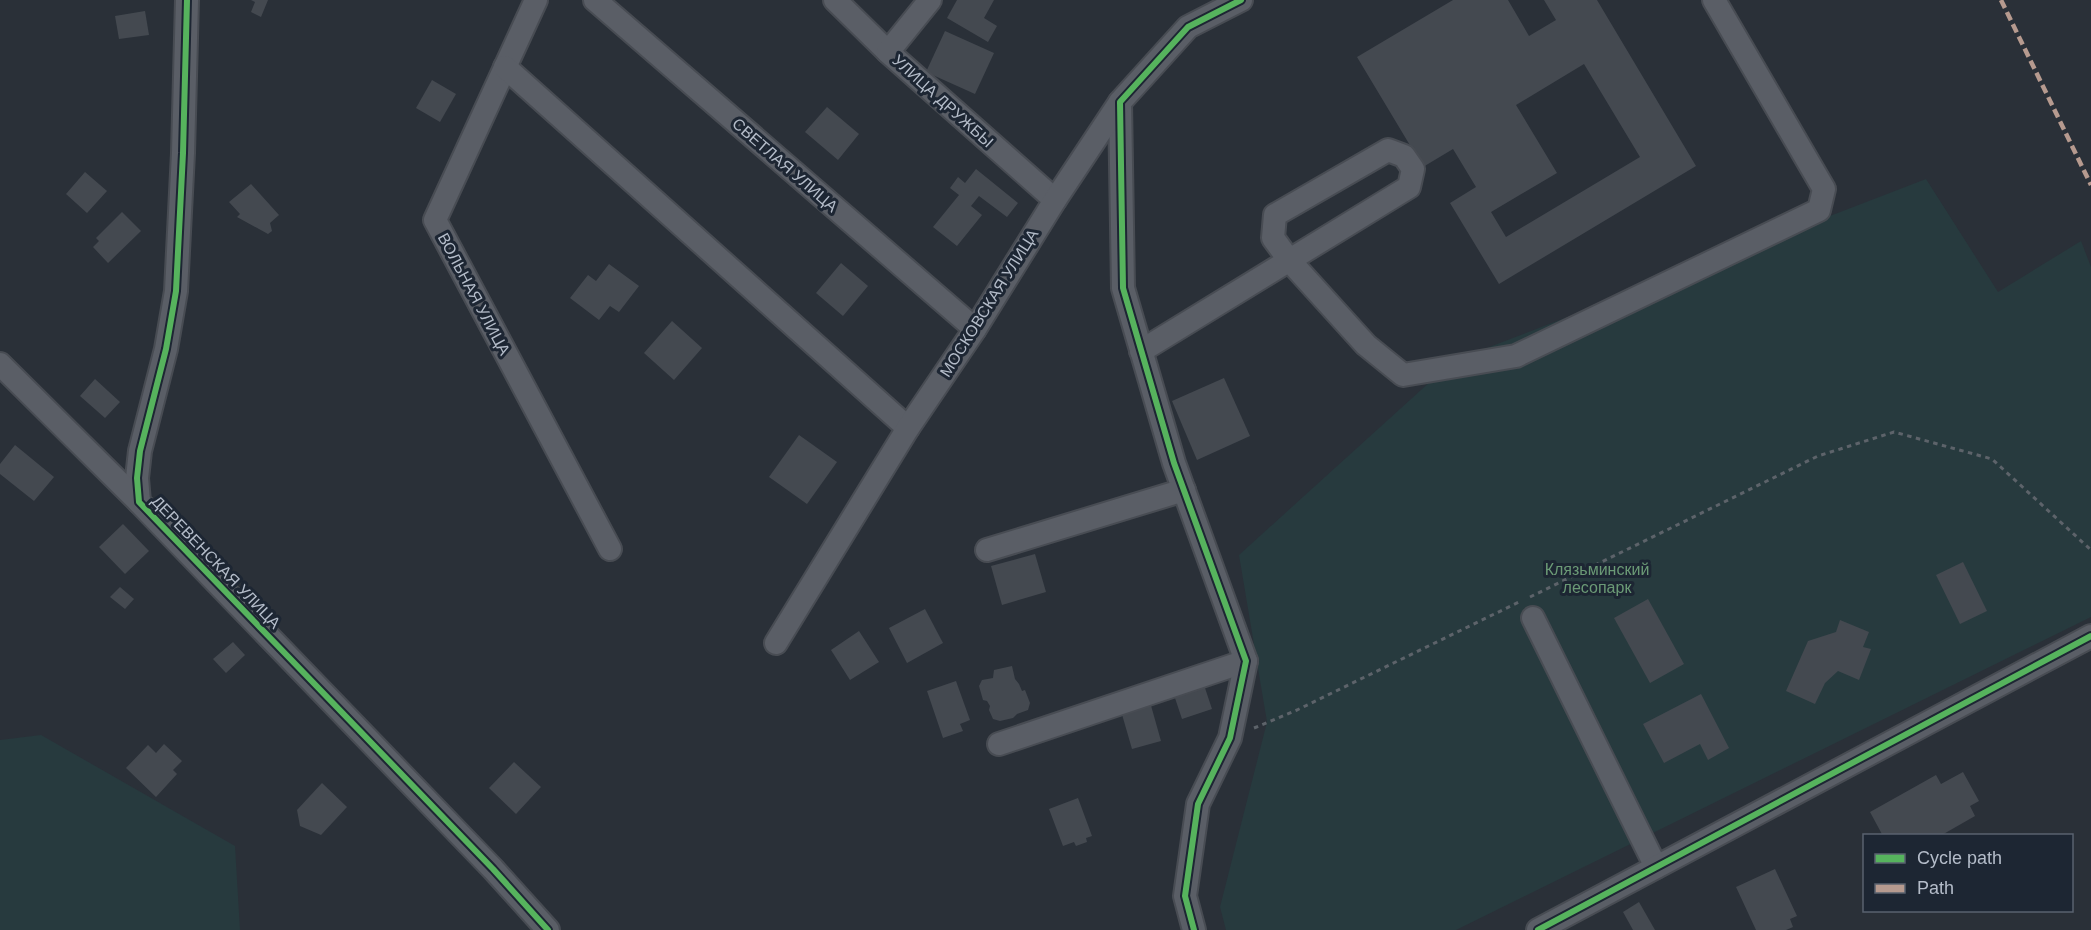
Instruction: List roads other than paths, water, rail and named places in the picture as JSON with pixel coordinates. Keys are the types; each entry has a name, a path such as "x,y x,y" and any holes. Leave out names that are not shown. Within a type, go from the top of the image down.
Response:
{"street":[{"name":"ДЕРЕВЕНСКАЯ УЛИЦА","path":"187,0 176,291 166,349 140,451 136,478 139,502 485,861 548,930"},
{"name":"ВОЛЬНАЯ УЛИЦА","path":"536,0 435,220 610,549"},
{"name":"СВЕТЛАЯ УЛИЦА","path":"595,0 975,329"},
{"name":"УЛИЦА ДРУЖБЫ","path":"835,0 888,52 1055,200"},
{"path":"888,52 930,0"},
{"name":"МОСКОВСКАЯ УЛИЦА","path":"776,643 908,428 975,329 1055,200 1120,102 1188,27 1241,0"},
{"path":"1141,351 1289,260 1409,187 1413,169 1404,156 1388,150 1275,215 1273,238 1289,260 1366,345 1402,375 1516,356 1820,210 1824,189 1714,0"},
{"path":"505,67 908,428"},
{"path":"1120,102 1123,288 1174,464 1246,661 1230,738 1198,804 1185,896 1194,930"},
{"path":"0,364 139,502"},
{"path":"987,550 1184,490"},
{"path":"1533,618 1656,867"},
{"path":"1538,930 2091,636"},
{"path":"999,744 1246,661"}],"park label":[{"name":"Клязьминский лесопарк","path":"1597,578"}]}
